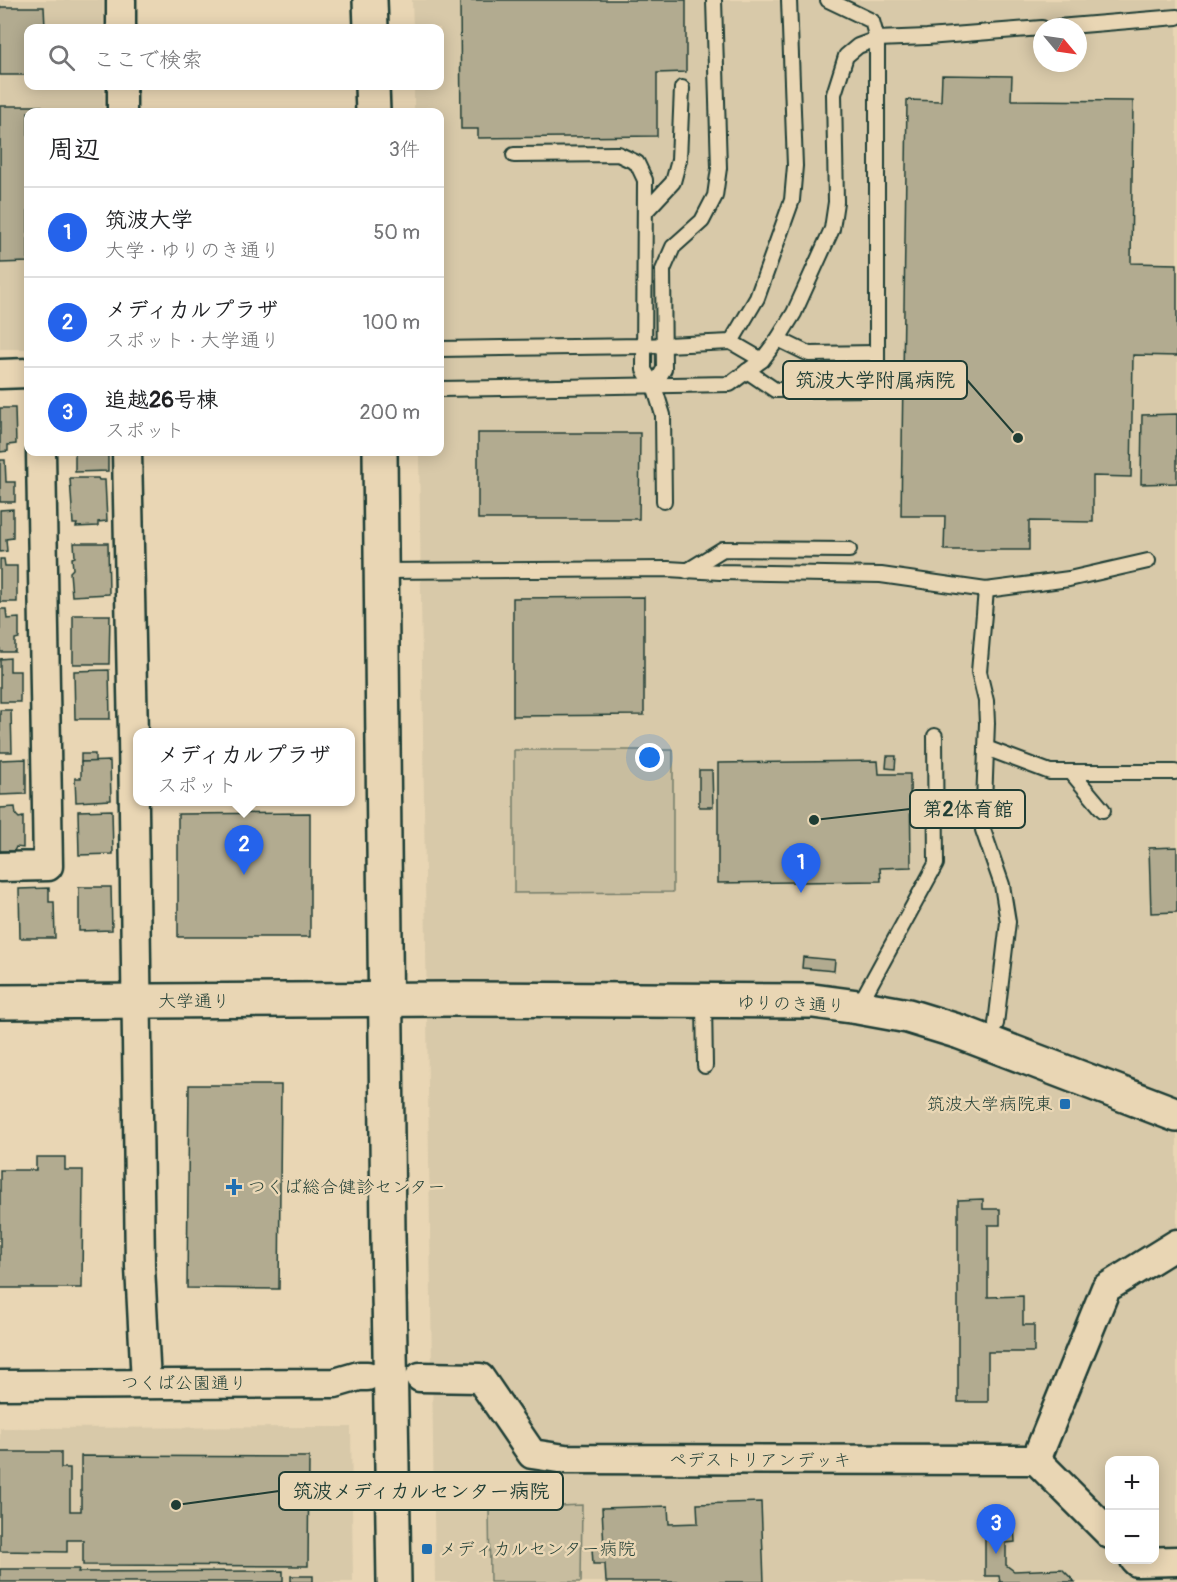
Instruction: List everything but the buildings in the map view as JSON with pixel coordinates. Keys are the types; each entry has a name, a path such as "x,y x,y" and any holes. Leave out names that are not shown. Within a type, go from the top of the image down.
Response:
{"street":[{"path":"121,0 121,24"},
{"path":"370,0 371,24"},
{"path":"122,90 122,108"},
{"path":"372,90 373,108"},
{"path":"0,374 24,374"},
{"path":"0,867 48,866 41,456"},
{"path":"128,456 133,735"},
{"path":"380,456 394,1582"},
{"path":"134,806 140,1267 146,1383"},
{"name":"大学通り","path":"0,1002 387,1000"},
{"name":"ゆりのき通り","path":"387,1000 813,1001 858,1007 908,1016 960,1032 1177,1115"},
{"path":"1105,1529 1036,1460 1106,1288 1177,1244"},
{"name":"つくば公園通り","path":"0,1385 335,1383 367,1376"},
{"name":"ペデストリアンデッキ","path":"420,1377 480,1378 532,1454 564,1459 1036,1460"},
{"path":"1159,1561 1177,1561"}],"lane":[{"path":"654,386 664,369 663,270 673,247 702,221 715,196 719,168 714,0"},
{"path":"731,342 757,298 792,200 795,166 789,0"},
{"path":"747,371 775,390 877,389 877,39 872,21 828,0"},
{"path":"1087,25 1177,18"},
{"path":"444,389 730,384 762,360 778,339 794,313 832,229 836,202 834,94 846,56 858,46 877,39 1033,29"},
{"path":"646,211 672,182 679,160 682,88"},
{"path":"514,156 618,154 637,163 645,180 644,370 654,386 663,415 664,501"},
{"path":"778,339 809,354 877,353"},
{"path":"444,349 644,346 731,342 762,360"},
{"path":"687,571 723,549 849,550"},
{"path":"382,571 687,571 881,575 986,590 1069,579 1148,561"},
{"path":"986,590 979,672 986,701 984,830 1002,885 1008,922 996,1024"},
{"path":"858,1007 936,864 935,736"},
{"path":"986,748 1050,772 1175,772"},
{"path":"1071,772 1103,810"},
{"path":"704,1002 705,1066"}],"shaded area":[{"path":"0,0 103,0 103,24 24,24 24,90 104,90 104,108 24,108 24,349 0,349"},
{"path":"412,0 1177,0 1177,1582 435,1582 419,456 444,456 444,108 414,108 414,90 444,90 444,24 413,24"},
{"path":"514,750 673,750 673,892 514,893"},
{"path":"351,1427 353,1582 0,1582 0,1428"},
{"path":"582,1505 581,1582 490,1582 489,1509"}],"place":[{"name":"筑波大学附属病院","path":"1018,438"},
{"name":"第2体育館","path":"814,820"},
{"name":"メディカルプラザ","path":"244,875"},
{"name":"筑波大学","path":"801,893"},
{"name":"筑波大学病院東","path":"1065,1104"},
{"name":"つくば総合健診センター","path":"234,1187"},
{"name":"筑波メディカルセンター病院","path":"176,1505"},
{"name":"メディカルセンター病院","path":"427,1549"},
{"name":"追越26号棟","path":"996,1554"}]}
